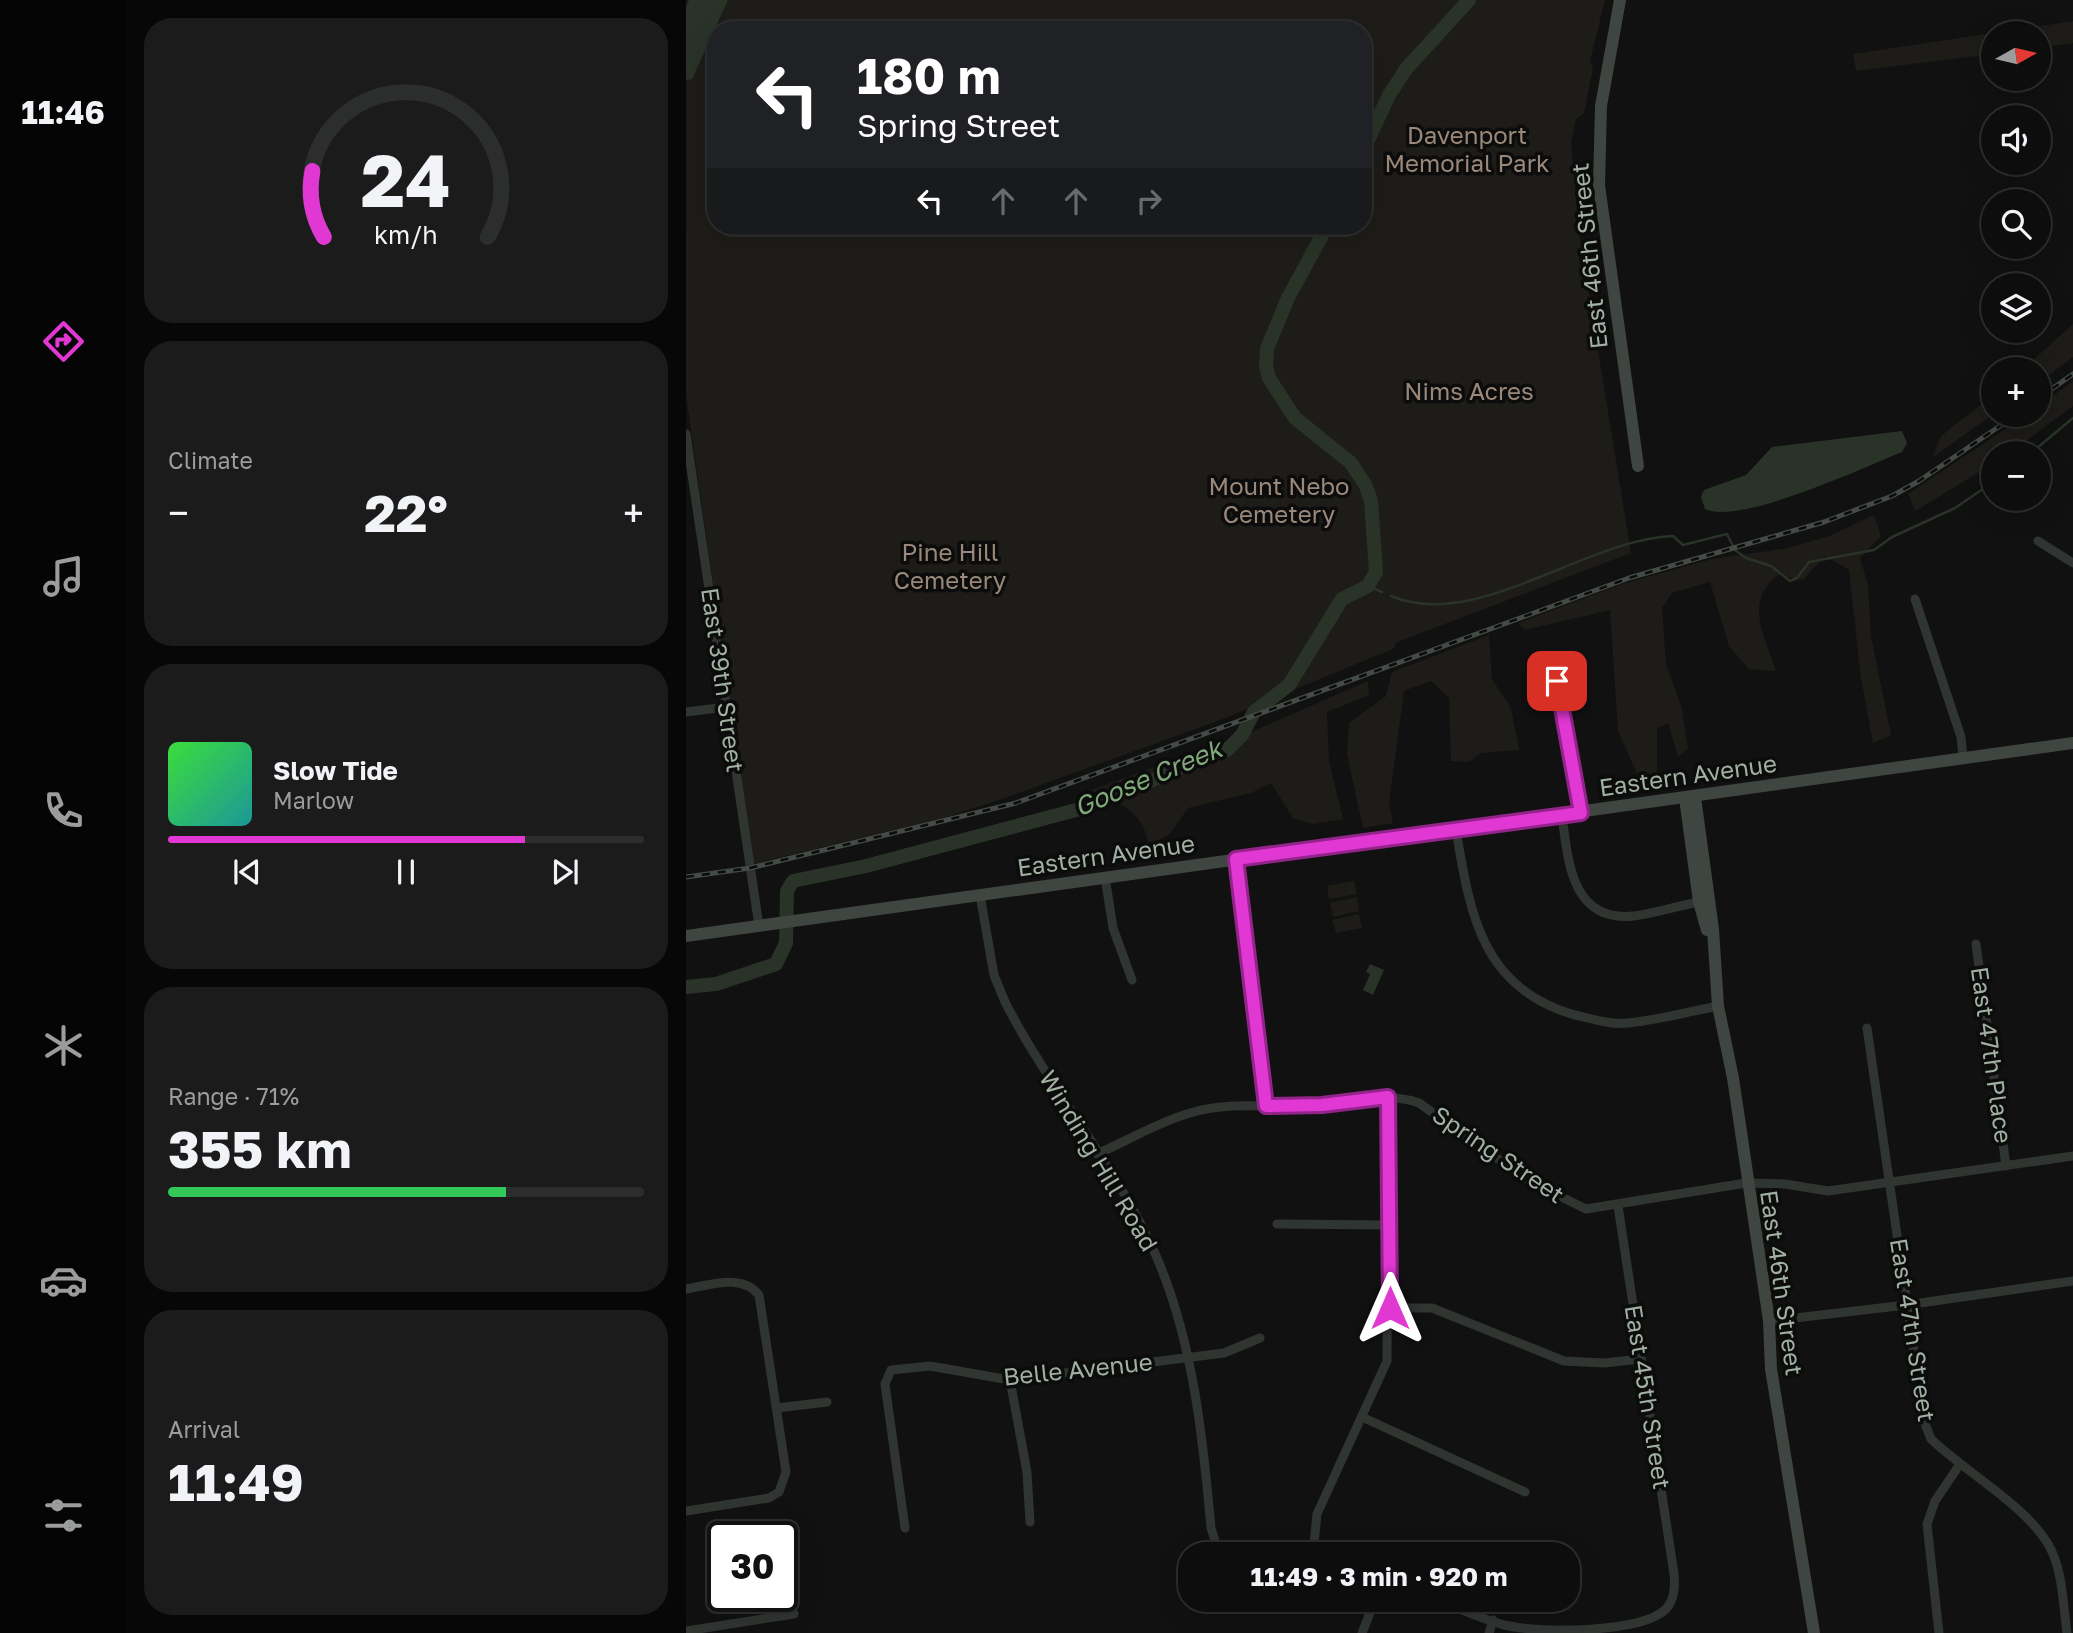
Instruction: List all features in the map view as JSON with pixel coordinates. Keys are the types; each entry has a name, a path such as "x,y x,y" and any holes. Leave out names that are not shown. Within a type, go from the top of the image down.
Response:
{"main road":[{"name":"East 46th Street","path":"1620,0 1601,106 1599,185 1638,466"},
{"name":"Eastern Avenue","path":"686,936 2073,743"},
{"name":"East 46th Street","path":"1690,798 1712,939 1717,1006 1733,1078 1746,1184 1769,1321 1771,1369 1814,1633"}],"street":[{"name":"East 39th Street","path":"686,434 759,926"},
{"path":"2038,541 2073,563"},
{"path":"1915,599 1961,737 1964,758"},
{"path":"1557,681 1581,813"},
{"path":"686,712 726,707"},
{"path":"1562,816 1569,865 1577,891 1604,913 1634,916 1704,901"},
{"path":"1456,830 1469,907 1483,940 1510,976 1537,998 1569,1013 1605,1023 1627,1023 1717,1006"},
{"path":"1236,859 1266,1106"},
{"path":"1105,877 1113,928 1132,980"},
{"name":"Winding Hill Road","path":"980,895 994,975 1004,1002 1156,1256 1182,1329 1216,1542"},
{"name":"East 47th Place","path":"1976,944 2006,1166"},
{"name":"East 47th Street","path":"1867,1028 1924,1421 1931,1439 2030,1522 2048,1544 2056,1564 2067,1633"},
{"path":"1314,1542 1317,1514 1387,1361 1390,1308 1388,1097"},
{"name":"Spring Street","path":"1097,1154 1190,1113 1223,1107 1322,1105 1388,1097 1419,1102 1531,1182 1586,1209 1746,1184 1785,1184 1818,1192 2073,1156"},
{"name":"East 45th Street","path":"1493,1620 1515,1627 1560,1631 1629,1624 1656,1617 1665,1609 1675,1588 1618,1206"},
{"path":"1277,1224 1390,1225"},
{"path":"1769,1321 1906,1306 2073,1281"},
{"path":"686,1289 736,1282 748,1285 761,1301 786,1472 782,1486 775,1495 762,1500 686,1510"},
{"path":"1390,1308 1432,1308 1564,1361 1604,1363 1641,1359"},
{"name":"Belle Avenue","path":"905,1528 885,1384 887,1372 901,1367 930,1366 1010,1380 1188,1359 1240,1349 1260,1338"},
{"path":"1010,1380 1027,1472 1030,1522"},
{"path":"777,1408 827,1402"},
{"path":"1362,1417 1525,1492"},
{"path":"1940,1633 1927,1524 1935,1501 1960,1464"},
{"path":"1362,1633 1370,1612"},
{"path":"1471,1612 1493,1620 1489,1633"},
{"path":"686,1632 794,1614"}],"green space":[{"path":"686,0 1605,0 1590,61 1593,68 1584,113 1576,119 1571,142 1580,239 1631,553 1395,643 1395,648 1223,719 1002,799 940,819 753,864 686,395"},
{"path":"2073,21 2073,43 2051,46 2051,24"},
{"path":"1981,35 1981,55 1856,71 1853,54"},
{"path":"2073,324 2073,357 2051,374 2051,357 2036,357"},
{"path":"2073,381 2073,406 2051,422 2051,397"},
{"path":"1981,404 1981,423 1932,458 1941,436"},
{"path":"2008,427 2045,427 2026,441 1987,441"},
{"path":"1981,445 1981,471 1915,511 1908,494"},
{"path":"1874,515 1881,536 1860,558 1868,585 1871,636 1891,735 1873,743 1861,678 1849,570 1825,556 1803,580 1778,575 1767,585 1761,596 1760,620 1776,671 1749,669 1729,646 1710,582 1672,593 1662,608 1666,664 1682,709 1688,749 1678,757 1668,723 1657,729 1657,776 1638,776 1618,731 1610,610 1525,630 1518,623 1622,584 1712,559 1789,548 1829,536"},
{"path":"1489,635 1492,679 1511,708 1519,750 1481,753 1469,762 1451,761 1449,698 1431,681 1404,691 1389,803 1393,823 1363,828 1347,754 1349,723 1386,696 1392,672"},
{"path":"1368,681 1369,695 1327,712 1329,761 1343,819 1313,824 1293,818 1271,783 1251,793 1188,808 1169,835 1148,844 1146,833 1136,816 1120,804 1091,790 1251,732"},
{"path":"1354,881 1357,894 1329,899 1327,886"},
{"path":"1357,897 1359,911 1333,917 1330,903"},
{"path":"1359,914 1362,928 1336,933 1332,920"}],"shaded area":[{"path":"689,0 728,0 718,21 707,21 707,46 692,79 686,80 686,7"},
{"path":"1902,431 1907,443 1902,452 1832,481 1744,509 1721,512 1705,509 1701,497 1704,490 1746,475 1772,447"},
{"path":"1370,964 1384,970 1373,995 1363,990 1370,974 1366,972"}],"waterway":[{"name":"Goose Creek","path":"1372,132 1389,95 1406,69 1469,0"},
{"name":"Goose Creek","path":"686,987 716,984 776,964 786,943 787,891 793,881 866,866 1080,809 1151,781 1205,756 1227,750 1242,735 1254,712 1289,685 1342,599 1368,586 1376,572 1371,501 1366,486 1351,463 1295,418 1269,378 1266,366 1267,349 1287,300 1322,235"},
{"path":"2045,441 2073,418"},
{"path":"1391,596 1424,604 1459,602 1494,594 1639,541 1673,536 1683,545 1727,534 1735,550 1746,558 1771,566 1790,581 1797,578 1809,562 1874,550 1892,537 1955,508 1981,490"},
{"path":"1368,586 1382,592"}],"railway":[{"path":"2051,390 2073,374"},
{"path":"686,877 750,868 1016,803 1629,578 1824,522 1892,496 1919,481 1998,427"}],"route":[{"path":"1390,1308 1388,1097 1322,1105 1266,1106 1236,859 1581,813 1557,681"}],"park label":[{"name":"Davenport Memorial Park","path":"1467,150"},
{"name":"Nims Acres","path":"1469,392"},
{"name":"Mount Nebo Cemetery","path":"1279,501"},
{"name":"Pine Hill Cemetery","path":"950,567"}]}
